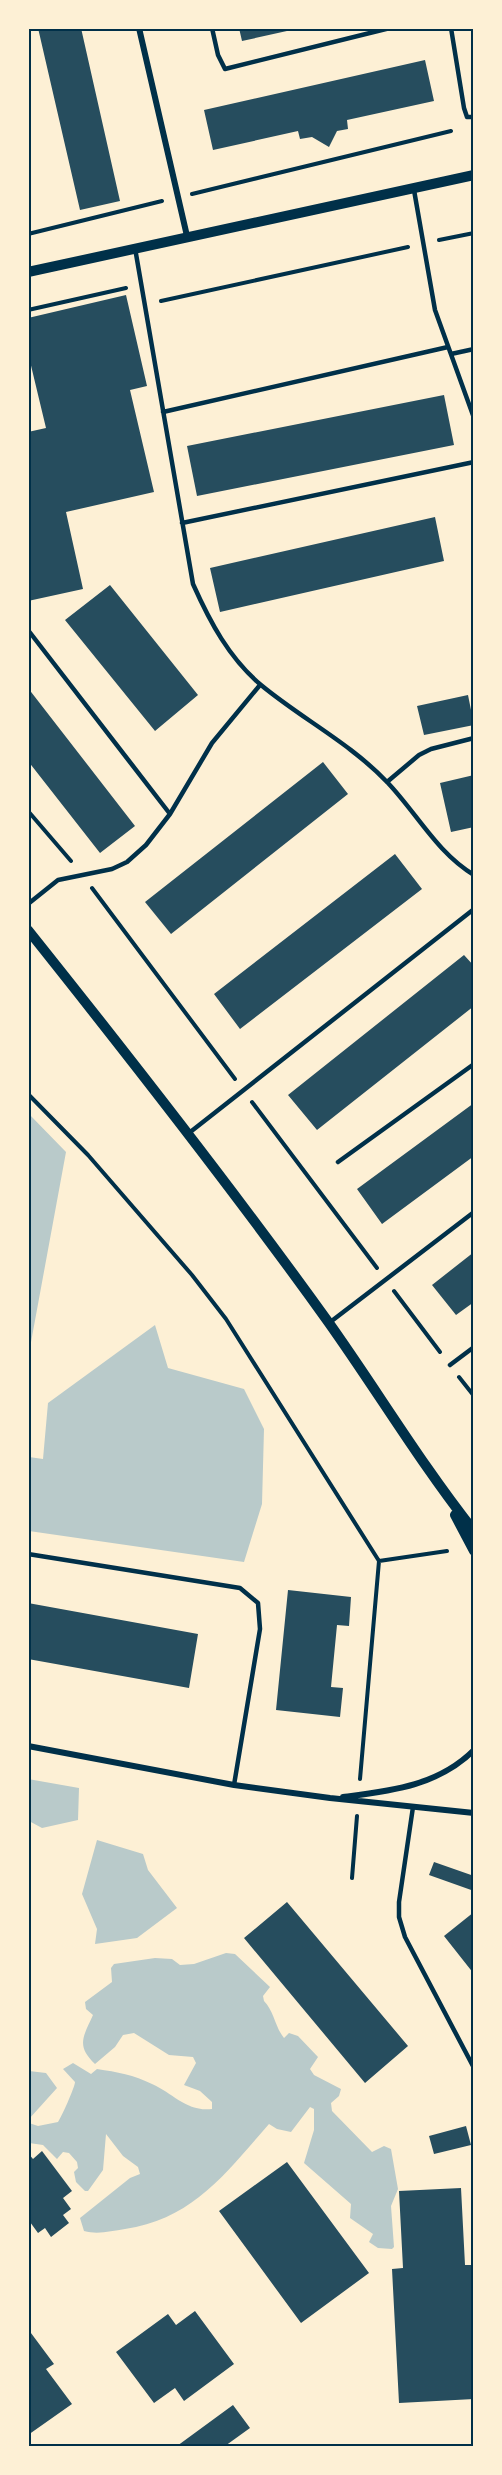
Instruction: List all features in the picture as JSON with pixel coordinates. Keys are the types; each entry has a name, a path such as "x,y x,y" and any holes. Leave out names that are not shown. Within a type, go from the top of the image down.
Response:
{"street":[{"path":"139,28 187,236"},
{"path":"28,272 474,174"},
{"path":"28,930 118,1043 329,1323 444,1493 474,1531"},
{"path":"444,1493 474,1551"},
{"path":"28,1746 234,1785 474,1813"},
{"path":"359,1798 426,1781 457,1764 474,1750"}],"lane":[{"path":"212,28 218,55 225,69 390,28"},
{"path":"451,28 464,108 467,117 474,117"},
{"path":"413,187 435,310 474,418"},
{"path":"135,248 194,584 218,635 260,685 351,749 387,782 450,857 472,872"},
{"path":"163,412 448,347"},
{"path":"451,354 474,349"},
{"path":"182,523 474,462"},
{"path":"28,630 170,814"},
{"path":"28,904 58,880 112,869 127,862 146,845 170,814 212,743 260,685"},
{"path":"387,782 419,755 431,749 474,738"},
{"path":"186,1134 474,909"},
{"path":"338,1162 474,1064"},
{"path":"329,1323 474,1212"},
{"path":"450,1365 474,1347"},
{"path":"28,1554 240,1588 258,1602 260,1629 234,1785"},
{"path":"413,1807 399,1917 405,1937 474,2068"}],"path":[{"path":"28,234 451,131"},
{"path":"28,310 128,288 159,301 474,233"},
{"path":"28,1094 103,1172 226,1318 379,1561 352,1878"},
{"path":"379,1561 447,1551"}],"shaded area":[{"path":"29,1114 66,1152 29,1353"},
{"path":"155,1325 168,1368 244,1389 264,1429 262,1504 244,1562 29,1531 29,1457 43,1459 48,1403"},
{"path":"28,1779 79,1788 78,1820 42,1828 29,1821"},
{"path":"97,1840 143,1854 148,1870 177,1908 137,1938 95,1944 97,1929 82,1894"},
{"path":"226,1953 235,1954 270,1987 263,1996 264,2001 281,2034 284,2038 289,2033 298,2036 318,2057 310,2069 314,2075 341,2089 339,2096 331,2103 332,2111 372,2152 384,2146 391,2149 398,2189 391,2206 394,2247 392,2249 378,2248 369,2242 373,2234 350,2218 351,2204 304,2163 314,2130 314,2109 310,2107 291,2132 277,2129 269,2124 222,2176 189,2204 149,2224 104,2232 84,2231 80,2218 130,2178 140,2174 138,2167 123,2156 106,2134 103,2170 88,2191 85,2191 76,2182 74,2172 78,2168 77,2162 69,2153 63,2152 57,2159 43,2145 29,2143 29,2123 38,2126 58,2122 60,2119 75,2082 63,2069 73,2063 91,2074 97,2069 139,2078 195,2108 212,2109 212,2102 200,2091 184,2085 196,2063 193,2057 169,2055 134,2033 123,2035 115,2047 95,2064 83,2046 84,2035 93,2015 86,2009 85,2002 112,1982 111,1968 114,1964 155,1958 172,1959 180,1965 194,1964"},
{"path":"29,2071 46,2073 57,2088 29,2119"}],"building":[{"path":"38,28 81,28 120,201 80,210"},
{"path":"239,28 296,28 296,29 242,41"},
{"path":"425,60 434,101 347,120 348,129 337,131 329,147 312,137 300,139 298,131 213,150 204,110"},
{"path":"126,295 147,386 130,390 154,492 66,512 83,589 28,601 28,432 46,428 28,353 28,318"},
{"path":"444,395 454,445 197,496 187,446"},
{"path":"435,517 444,561 220,612 210,568"},
{"path":"110,585 198,695 155,731 65,620"},
{"path":"28,688 135,826 100,853 28,761"},
{"path":"468,695 474,725 424,735 417,706"},
{"path":"323,762 348,794 171,934 145,902"},
{"path":"474,775 474,827 451,832 440,783"},
{"path":"395,854 422,889 240,1029 214,994"},
{"path":"464,955 474,966 474,1006 317,1130 288,1095"},
{"path":"474,1103 474,1156 382,1224 357,1189"},
{"path":"474,1252 474,1302 456,1315 432,1285"},
{"path":"288,1590 351,1597 349,1626 337,1625 331,1687 343,1688 340,1717 276,1710"},
{"path":"28,1603 198,1634 189,1688 28,1659"},
{"path":"434,1862 474,1876 474,1891 429,1875"},
{"path":"287,1902 408,2046 365,2083 244,1938"},
{"path":"474,1912 474,1974 444,1936"},
{"path":"466,2126 471,2145 434,2154 429,2136"},
{"path":"42,2151 72,2191 63,2198 71,2209 63,2215 69,2223 51,2237 45,2228 38,2233 30,2222 28,2224 28,2153 33,2159"},
{"path":"287,2162 369,2273 301,2323 219,2211"},
{"path":"461,2188 465,2265 472,2265 474,2399 399,2403 392,2269 403,2268 399,2191"},
{"path":"195,2311 234,2364 184,2401 175,2388 154,2403 116,2352 168,2314 176,2325"},
{"path":"28,2329 54,2364 46,2369 72,2404 28,2435"},
{"path":"233,2405 250,2428 225,2446 177,2446"}]}
